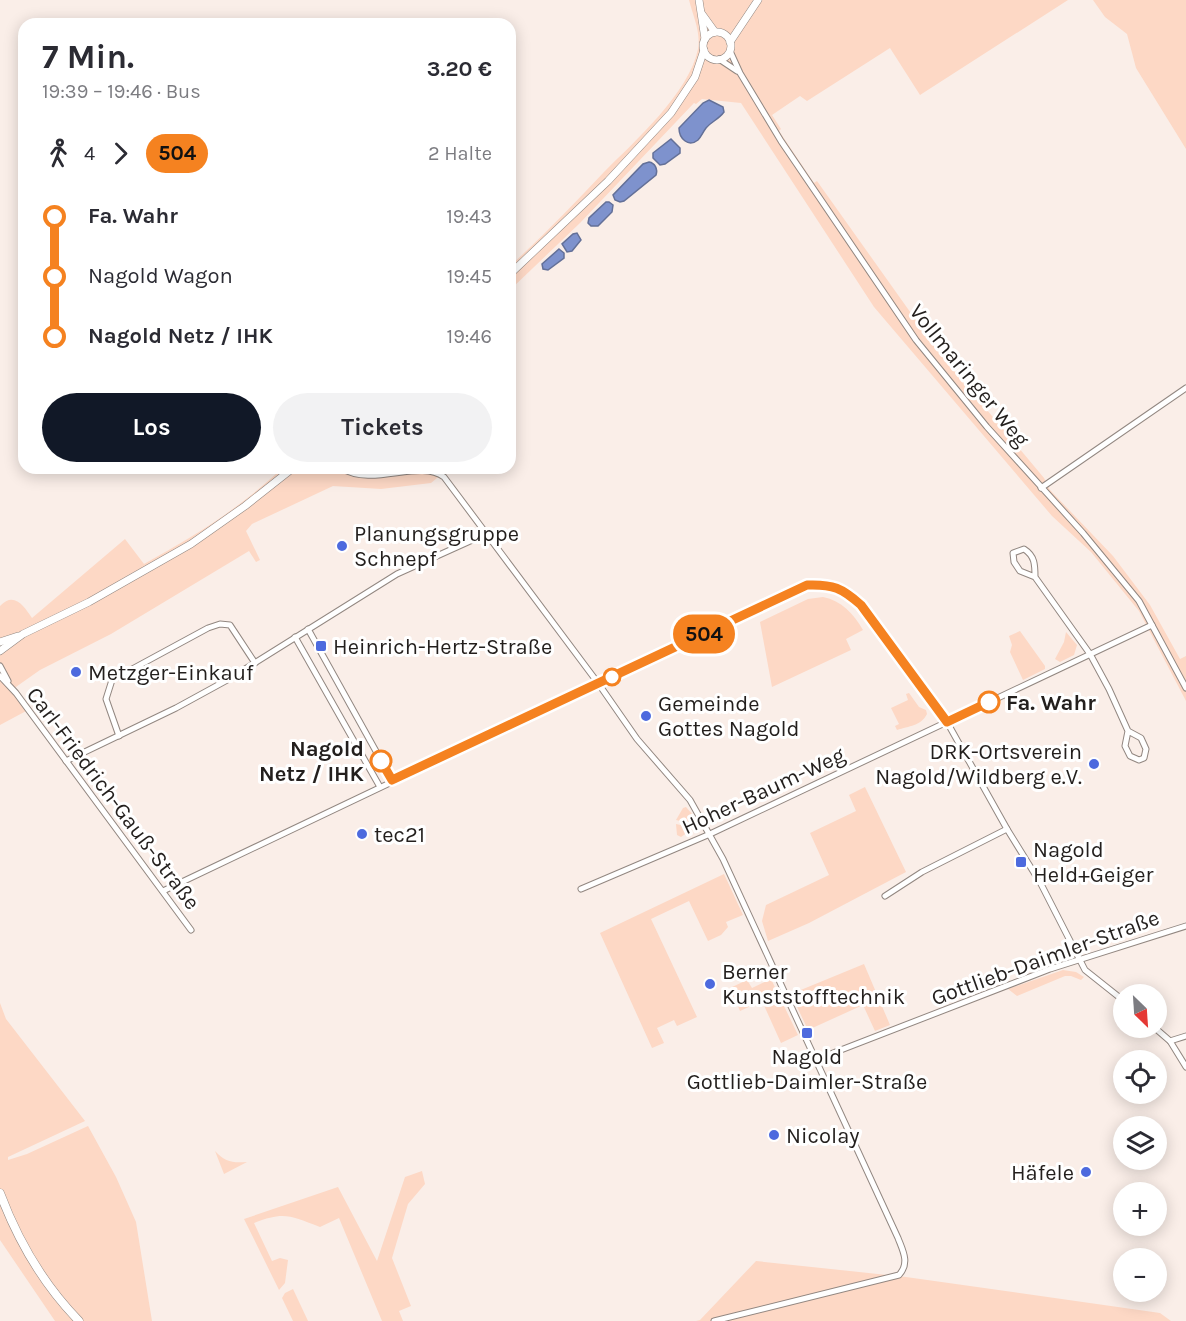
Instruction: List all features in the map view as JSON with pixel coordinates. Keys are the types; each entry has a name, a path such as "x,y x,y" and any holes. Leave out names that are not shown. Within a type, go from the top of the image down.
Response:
{"main road":[{"path":"0,1193 16,1232 33,1264 57,1297 79,1321"}],"street":[{"path":"695,77 704,50 705,39 699,0"},
{"path":"516,269 565,224 631,157 671,113 695,77 715,59 730,51 730,42 758,0"},
{"path":"700,12 715,32 724,34 730,42"},
{"path":"724,34 742,21"},
{"path":"705,39 715,32"},
{"path":"704,50 715,59"},
{"name":"Vollmaringer Weg","path":"730,51 740,73 781,141 916,340 987,427 1131,590 1186,688"},
{"name":"Vollmaringer Weg","path":"715,59 731,65 740,73"},
{"path":"1041,488 1186,388"},
{"path":"0,642 23,634 89,602 191,544 245,506 284,474"},
{"path":"351,474 365,477 393,474"},
{"path":"440,474 598,683 637,739 690,800 710,834 904,1254 905,1264 902,1271 891,1278 794,1299 714,1321"},
{"path":"66,761 176,708 255,663 397,574 479,537 484,532"},
{"path":"1035,577 1035,560 1029,552 1024,549 1013,554 1014,562 1020,571 1035,577 1090,654 1128,731 1125,746 1130,756 1139,760 1144,758 1146,748 1141,738 1128,731"},
{"path":"163,891 392,780 807,585 828,584 846,591 861,605 947,722 1007,830 1041,884 1085,970 1113,993"},
{"path":"119,736 106,699 112,680 208,628 220,624 230,625 255,663"},
{"name":"Hoher-Baum-Weg","path":"581,890 710,834 1152,625"},
{"path":"308,629 392,780"},
{"path":"0,651 23,634"},
{"path":"295,637 380,787"},
{"name":"Carl-Friedrich-Gauß-Straße","path":"0,666 10,686"},
{"name":"Carl-Friedrich-Gauß-Straße","path":"0,676 10,686 191,930"},
{"path":"885,896 922,872 1007,830"},
{"name":"Gottlieb-Daimler-Straße","path":"815,1060 1080,959 1186,926"},
{"path":"1170,1041 1186,1036"},
{"path":"1167,1038 1186,1066"}],"shaded area":[{"path":"689,0 1068,0 920,95 890,48 807,101 800,96 772,115 781,129 779,131 814,183 817,181 940,354 1044,478 1050,490 1113,556 1150,605 1180,659 1186,656 1186,701 1139,611 1091,552 1052,516 874,307 741,103 702,99 694,103 580,223 516,284 516,260 645,131 672,99 693,66 699,43 698,30"},
{"path":"1093,0 1186,0 1186,149 1136,68 1127,34 1105,17"},
{"path":"276,474 442,474 431,483 381,489 333,486 252,524 246,531 260,560 256,562 249,551 111,634 40,670 13,689 28,710 0,725 0,676 9,684 0,666 0,650 21,636 0,642 0,606 14,600 22,605 32,618 125,539 144,564 216,520"},
{"path":"823,597 836,601 846,609 863,630 846,639 851,650 772,687 760,622 808,599"},
{"path":"1020,631 1045,666 1045,669 1023,680 1010,652 1012,645 1009,636"},
{"path":"1066,632 1077,645 1074,655 1060,662 1055,659 1064,642"},
{"path":"909,693 919,707 926,710 927,714 918,723 897,730 895,726 899,724 891,708 908,700 906,694"},
{"path":"865,787 906,872 809,923 768,941 762,921 766,905 829,875 810,833 856,811 849,795"},
{"path":"686,807 693,815 695,825 676,820"},
{"path":"676,824 694,828 681,837 677,835"},
{"path":"724,874 743,915 726,922 728,927 721,935 708,941 689,901 651,919 697,1017 677,1026 674,1020 657,1028 664,1043 652,1048 600,933"},
{"path":"864,964 890,1025 875,1031 863,1005 808,1030 791,994"},
{"path":"1063,970 1076,972 1084,977 1081,980 1065,976 1017,996 1008,989"},
{"path":"771,979 798,1035 781,1043 762,1001 740,1011 730,988 747,980 752,988"},
{"path":"0,1003 6,1019 85,1121 8,1157 8,1160 27,1154 88,1126 116,1177 136,1222 152,1321 55,1321 0,1240"},
{"path":"215,1151 229,1161 247,1162 224,1174"},
{"path":"422,1171 425,1184 408,1204 392,1258 411,1306 399,1311 403,1321 382,1321 339,1218 320,1227 287,1216 273,1217 254,1223 272,1261 280,1258 288,1260 285,1283 279,1290 244,1219 338,1187 377,1261 405,1177"},
{"path":"756,1261 906,1277 1160,1313 1171,1321 696,1321 700,1320"},
{"path":"293,1289 308,1321 293,1321 282,1298 285,1293"}],"water":[{"path":"709,100 723,107 724,112 706,128 698,140 691,143 685,141 679,128 703,103"},
{"path":"671,139 680,148 680,153 660,165 653,158 653,153"},
{"path":"649,162 656,167 656,175 624,201 615,200 613,195 643,164"},
{"path":"606,202 613,205 612,212 598,226 591,226 588,223 589,218"},
{"path":"577,233 581,240 572,251 567,252 562,244"},
{"path":"559,249 564,253 564,258 548,270 543,269 542,264"}],"bus line":[{"name":"504","path":"381,761 392,780 807,585 828,584 846,591 861,605 947,722 989,702"}],"place":[{"name":"Planungsgruppe Schnepf","path":"342,546"},
{"name":"Heinrich-Hertz-Straße","path":"321,646"},
{"name":"Metzger-Einkauf","path":"76,672"},
{"name":"Fa. Wahr","path":"989,702"},
{"name":"Gemeinde Gottes Nagold","path":"646,716"},
{"name":"Nagold Netz / IHK","path":"381,761"},
{"name":"DRK-Ortsverein Nagold/Wildberg e.V.","path":"1094,764"},
{"name":"tec21","path":"362,834"},
{"name":"Nagold Held+Geiger","path":"1021,862"},
{"name":"Berner Kunststofftechnik","path":"710,984"},
{"name":"Nagold Gottlieb-Daimler-Straße","path":"807,1033"},
{"name":"Nicolay","path":"774,1135"},
{"name":"Häfele","path":"1086,1172"}]}
